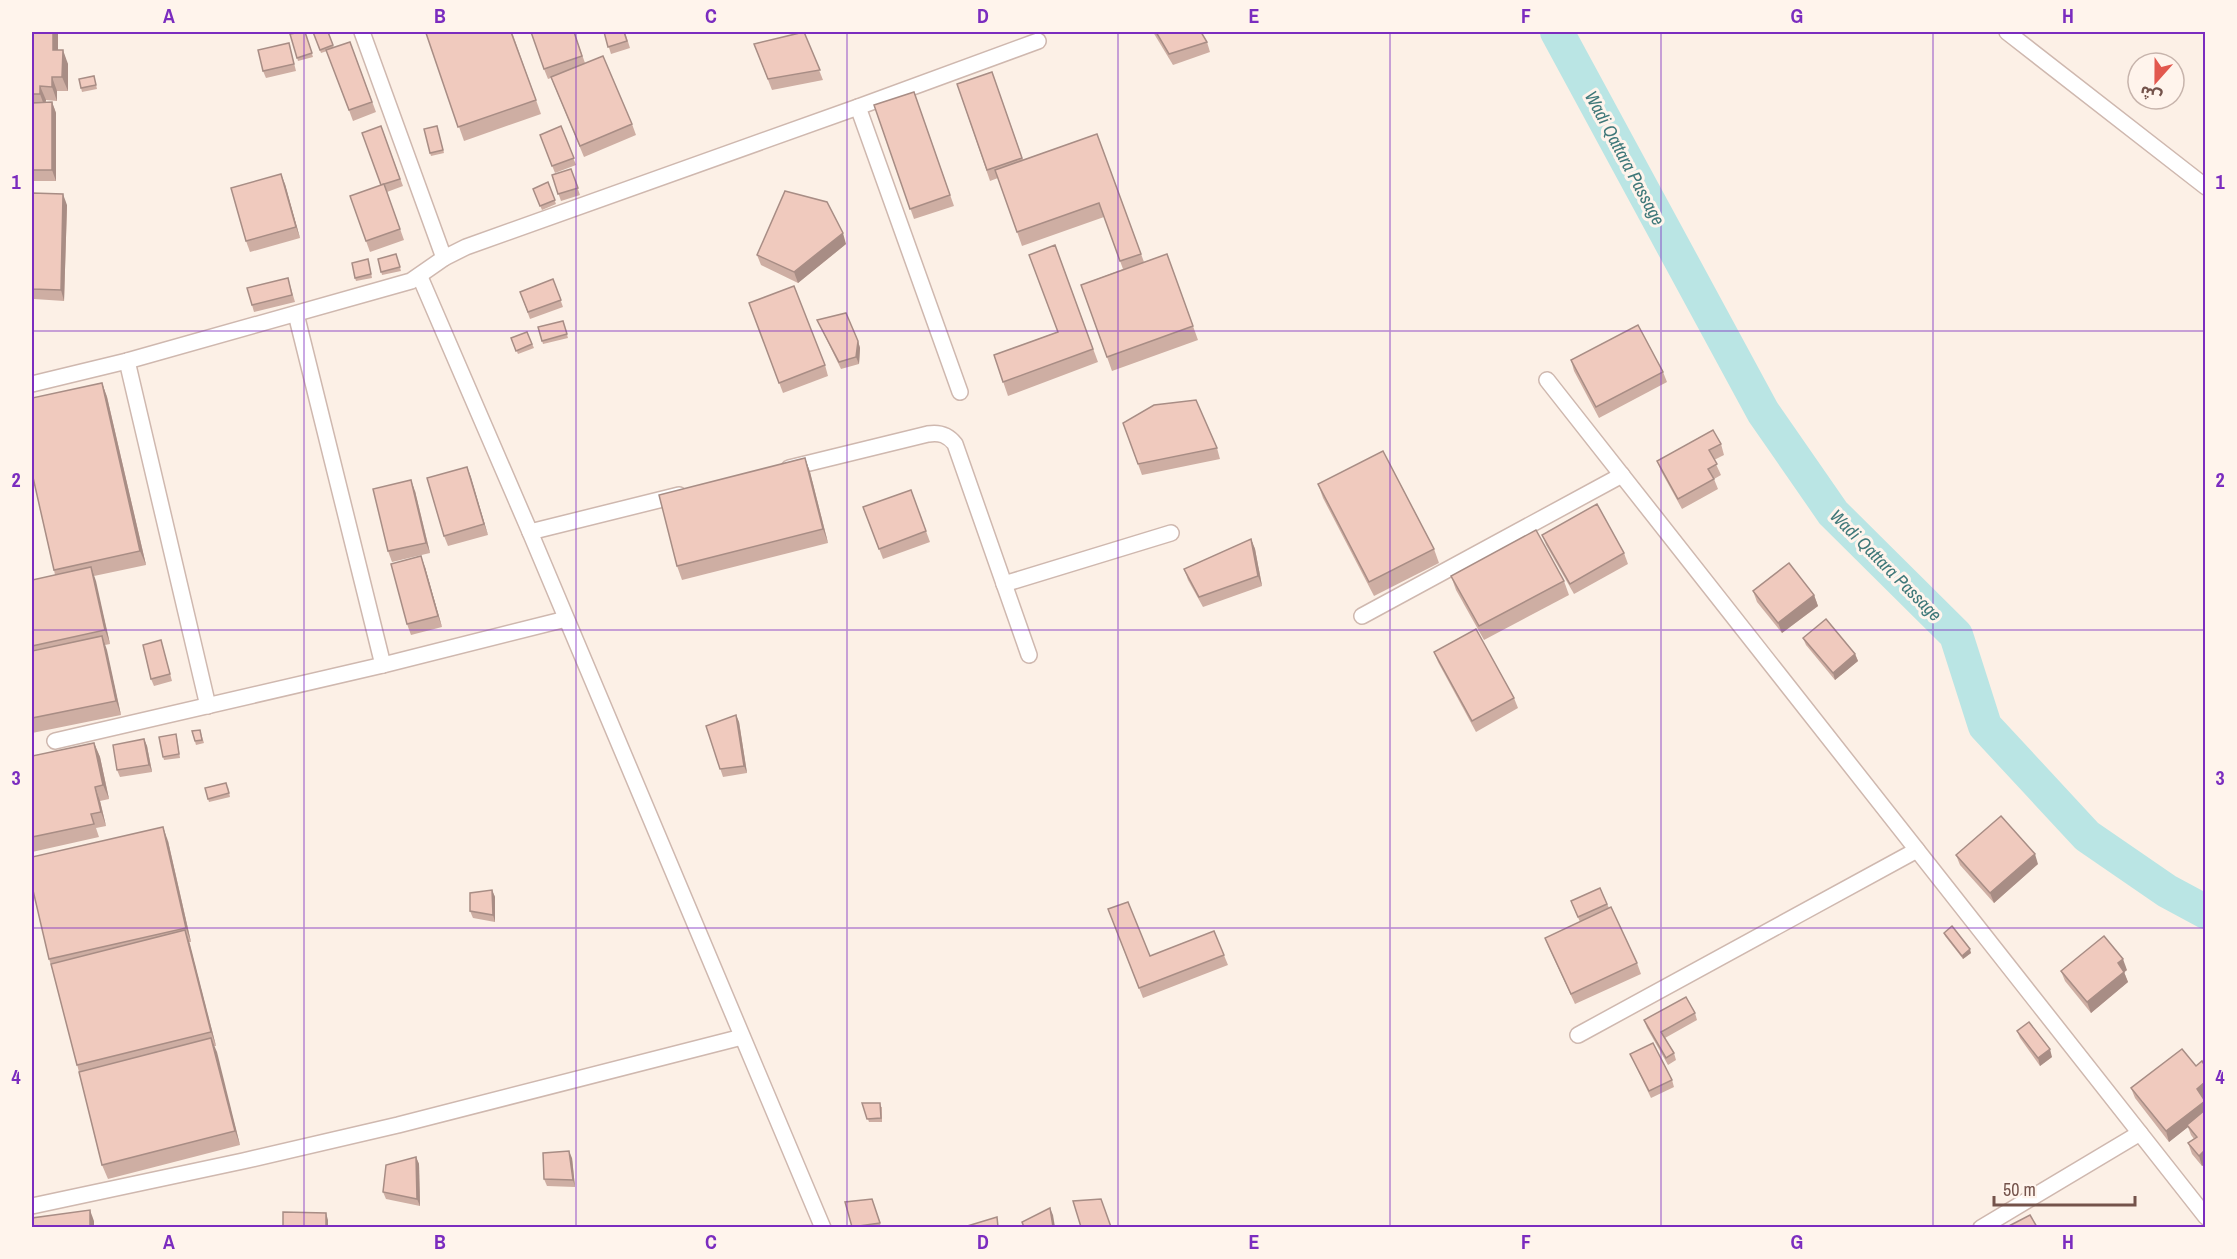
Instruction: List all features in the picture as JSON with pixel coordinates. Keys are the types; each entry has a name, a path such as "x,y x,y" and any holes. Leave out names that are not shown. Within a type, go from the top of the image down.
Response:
{"street":[{"path":"362,32 444,258"},
{"path":"2007,32 2205,187"},
{"path":"32,384 127,361 402,284 420,277 444,258 466,247 1038,41"},
{"path":"858,107 960,392"},
{"path":"420,277 824,1227"},
{"path":"296,314 383,665"},
{"path":"127,361 208,706"},
{"path":"1547,380 2205,1217"},
{"path":"777,471 928,434 944,434 955,444 1029,655"},
{"path":"1362,616 1622,474"},
{"path":"530,532 696,491"},
{"path":"1004,584 1171,533"},
{"path":"55,741 383,665 566,619"},
{"path":"1578,1035 1917,850"},
{"path":"32,1206 398,1125 742,1037"},
{"path":"1981,1227 2140,1133"}],"building":[{"path":"32,32 53,32 53,50 63,50 62,77 52,77 52,87 40,86 40,94 32,94"},
{"path":"305,32 312,53 297,58 290,34"},
{"path":"313,32 328,32 333,45 320,50"},
{"path":"511,32 536,100 458,127 426,33"},
{"path":"531,32 574,32 582,56 544,69"},
{"path":"604,32 624,32 627,41 608,47"},
{"path":"804,32 820,70 768,79 754,44"},
{"path":"1156,32 1201,32 1207,42 1169,54"},
{"path":"350,42 372,102 349,110 326,50"},
{"path":"289,43 294,64 263,71 258,50"},
{"path":"603,56 632,124 580,146 551,77"},
{"path":"992,72 1022,158 987,170 957,84"},
{"path":"94,76 96,85 81,88 79,79"},
{"path":"914,92 950,195 910,209 874,105"},
{"path":"52,102 52,170 32,170 32,103"},
{"path":"381,126 400,179 381,185 362,133"},
{"path":"437,126 443,150 430,153 424,129"},
{"path":"561,126 574,158 552,166 540,135"},
{"path":"1097,134 1141,254 1120,261 1099,203 1017,232 995,170"},
{"path":"571,169 578,188 558,194 552,175"},
{"path":"281,174 296,227 246,241 231,188"},
{"path":"548,182 555,200 540,206 533,189"},
{"path":"384,184 400,229 366,241 350,196"},
{"path":"785,191 827,202 843,233 794,272 757,255"},
{"path":"32,193 63,194 61,290 32,289"},
{"path":"1055,245 1093,349 1003,382 994,355 1058,332 1029,255"},
{"path":"396,254 400,267 381,272 378,259"},
{"path":"1167,254 1193,326 1107,357 1081,285"},
{"path":"368,259 371,274 355,278 352,263"},
{"path":"288,278 292,295 252,305 247,288"},
{"path":"553,279 561,300 528,312 520,292"},
{"path":"794,286 825,365 779,383 749,303"},
{"path":"846,313 858,341 856,357 839,362 817,320"},
{"path":"563,321 567,334 542,341 538,327"},
{"path":"1638,325 1663,372 1596,407 1571,360"},
{"path":"527,332 532,344 516,351 511,338"},
{"path":"102,383 140,551 54,570 32,473 32,398"},
{"path":"1196,400 1217,448 1138,464 1123,423 1154,405"},
{"path":"1713,430 1721,444 1709,450 1717,464 1708,469 1714,479 1678,499 1657,461"},
{"path":"1383,451 1434,549 1369,582 1318,484"},
{"path":"805,458 823,529 677,566 659,495"},
{"path":"467,467 484,524 444,536 427,478"},
{"path":"411,480 426,543 388,551 373,489"},
{"path":"911,490 926,531 879,549 863,507"},
{"path":"1597,504 1624,553 1570,584 1542,535"},
{"path":"1536,530 1564,581 1479,626 1451,576"},
{"path":"1251,539 1258,576 1199,597 1184,569"},
{"path":"421,556 438,616 407,624 391,564"},
{"path":"1789,563 1814,595 1778,623 1753,591"},
{"path":"91,567 105,630 32,646 32,580"},
{"path":"1826,619 1855,654 1833,673 1803,638"},
{"path":"1476,629 1514,698 1472,721 1434,652"},
{"path":"102,636 116,701 32,718 32,651"},
{"path":"161,640 170,674 151,679 143,645"},
{"path":"736,715 744,766 720,769 706,726"},
{"path":"200,730 202,740 195,741 192,731"},
{"path":"176,734 179,754 163,757 159,737"},
{"path":"144,739 149,765 117,770 113,745"},
{"path":"94,743 103,785 95,787 101,812 91,814 94,824 32,837 32,756"},
{"path":"226,783 229,793 208,799 205,788"},
{"path":"2001,816 2035,854 1990,893 1956,855"},
{"path":"163,827 186,928 49,959 32,886 32,857"},
{"path":"1600,888 1607,904 1578,917 1571,901"},
{"path":"492,890 493,915 470,911 470,893"},
{"path":"1128,902 1150,956 1214,931 1224,955 1139,988 1108,909"},
{"path":"1611,907 1637,963 1571,994 1545,938"},
{"path":"1952,926 1970,949 1962,956 1944,933"},
{"path":"185,930 211,1032 77,1065 51,964"},
{"path":"2104,936 2123,959 2118,963 2124,972 2087,1002 2061,971"},
{"path":"1686,997 1695,1013 1661,1032 1674,1053 1666,1058 1644,1020"},
{"path":"2029,1022 2050,1049 2038,1058 2017,1031"},
{"path":"211,1038 235,1131 102,1165 79,1072"},
{"path":"1653,1043 1672,1080 1649,1091 1630,1054"},
{"path":"2182,1049 2196,1066 2202,1061 2205,1066 2205,1082 2197,1089 2205,1101 2166,1131 2131,1088"},
{"path":"862,1103 880,1103 881,1118 867,1119"},
{"path":"2205,1110 2205,1154 2204,1151 2199,1156 2188,1143 2197,1137 2187,1125"},
{"path":"569,1151 573,1180 544,1179 543,1153"},
{"path":"416,1157 417,1199 383,1192 386,1165"},
{"path":"872,1199 880,1223 852,1227 845,1202"},
{"path":"1101,1199 1111,1227 1081,1227 1073,1201"},
{"path":"1050,1208 1053,1227 1024,1227 1022,1222"},
{"path":"90,1210 90,1227 32,1227 32,1218"},
{"path":"283,1212 326,1213 326,1227 283,1227"},
{"path":"2030,1215 2037,1227 2007,1227"},
{"path":"997,1217 998,1227 964,1227"}],"waterway":[{"name":"Wadi Qattara Passage","path":"1557,32 1763,412 1833,513 1956,635 1985,726 2087,836 2167,891 2206,912"}]}
